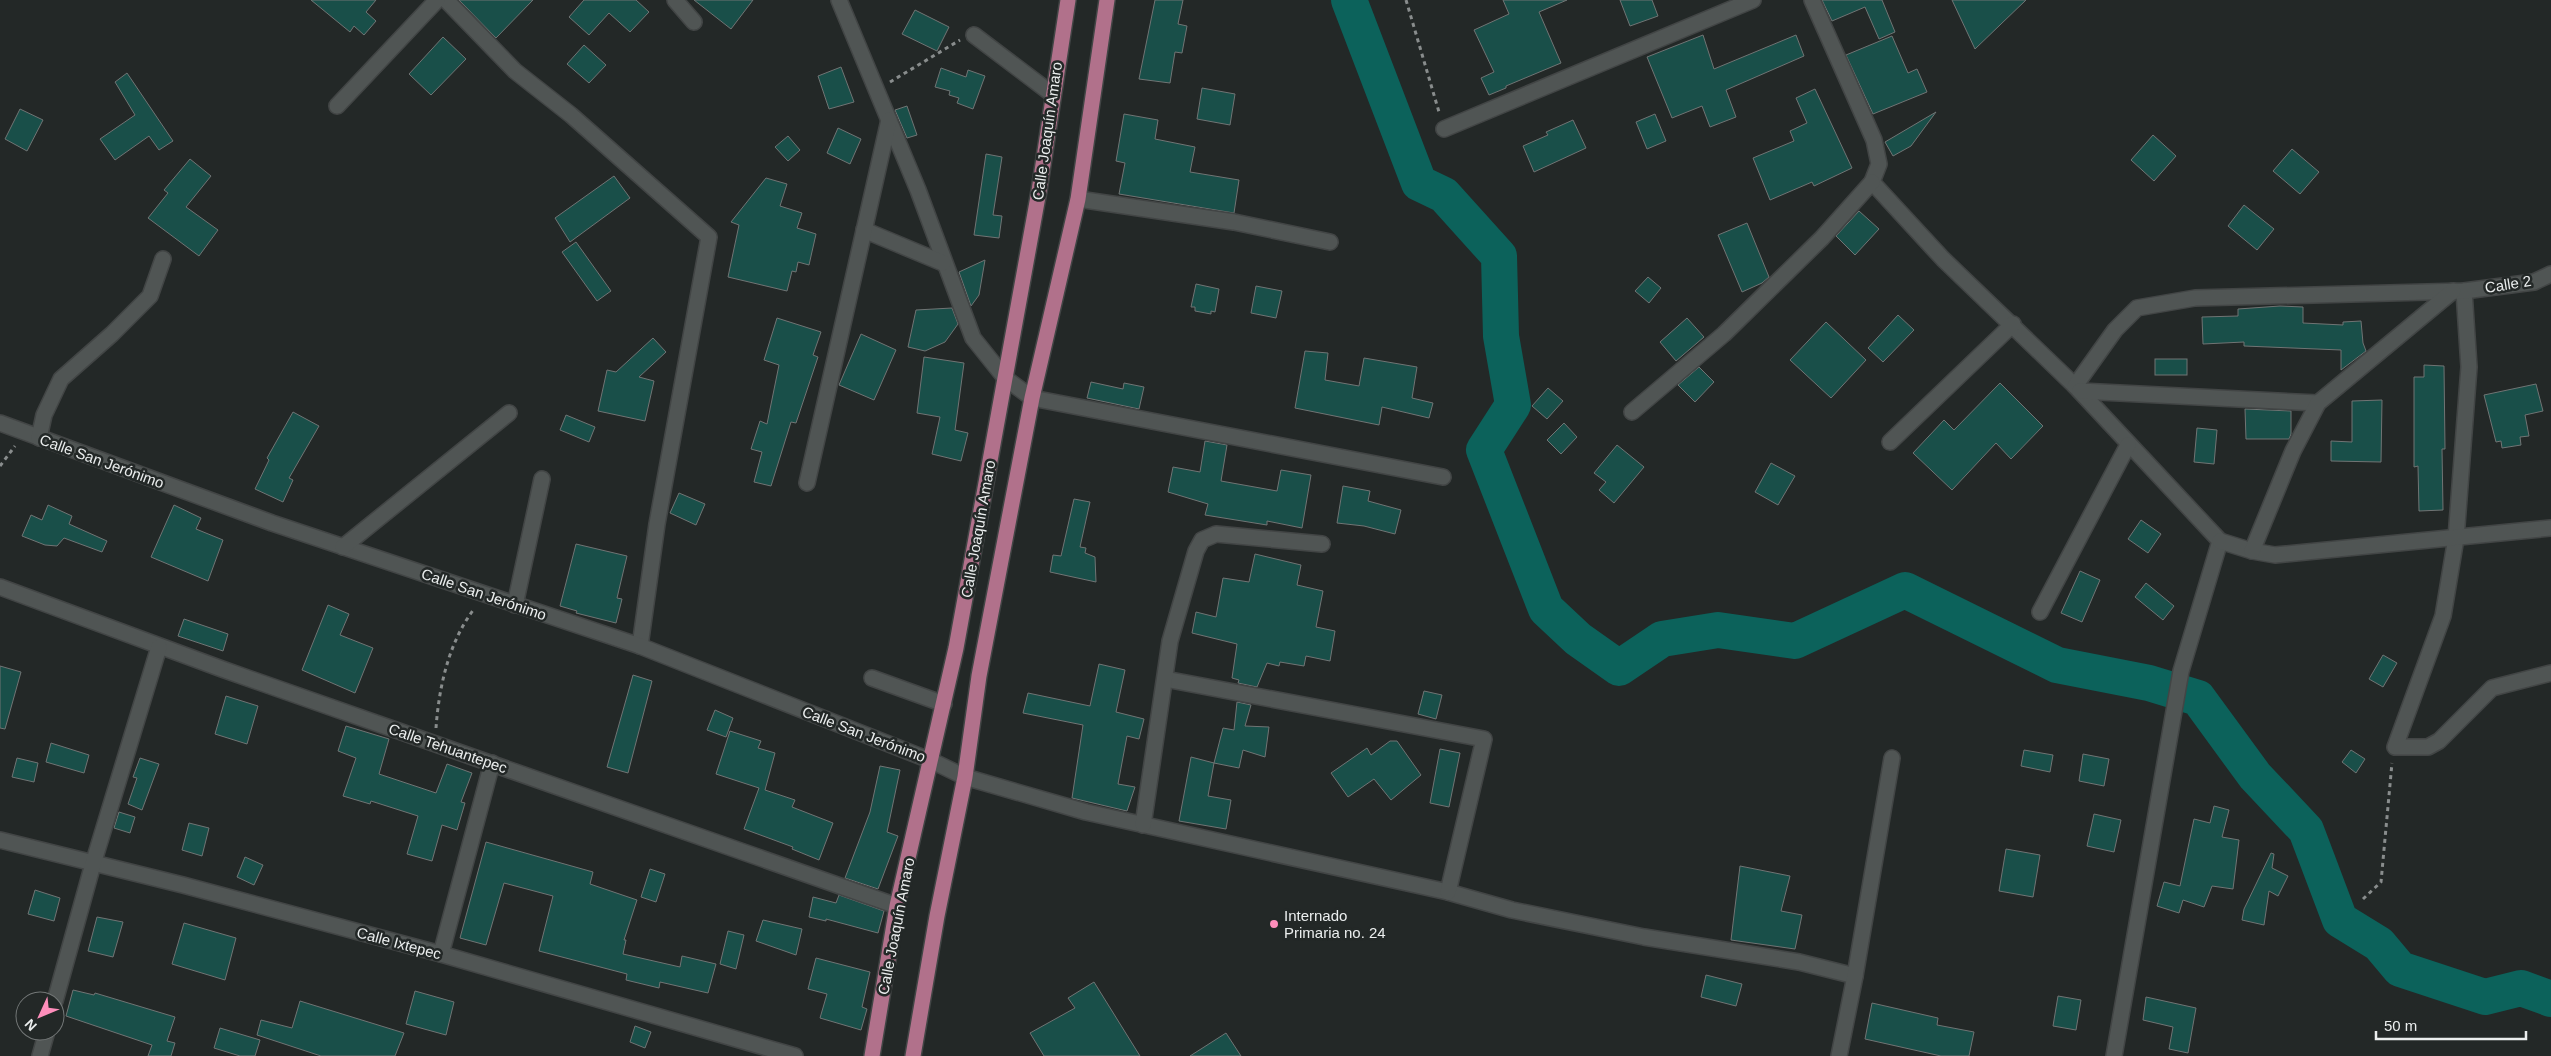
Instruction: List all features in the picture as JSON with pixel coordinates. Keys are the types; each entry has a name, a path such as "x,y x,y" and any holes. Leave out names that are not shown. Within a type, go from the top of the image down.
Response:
{"main road":[{"name":"Calle Joaquín Amaro","path":"872,1056 897,906 944,704 1005,378 1039,191 1052,94 1068,0"},
{"name":"Calle Joaquín Amaro","path":"913,1056 937,916 965,777 979,676 1032,398 1078,199 1107,0"}],"street":[{"path":"337,106 437,0"},
{"path":"446,0 515,71 571,115 709,237 657,524 640,646"},
{"path":"675,0 694,22"},
{"path":"1444,129 1753,0"},
{"path":"1632,412 1724,334 1822,238 1872,182 1880,164 1874,140 1812,0"},
{"path":"843,2 876,89 918,190 943,263 973,338 1005,378 1032,398 1442,476"},
{"path":"974,35 1052,94"},
{"path":"808,483 889,120"},
{"path":"1872,182 1943,259 2013,324 2077,388 2220,542 2275,555 2551,528"},
{"path":"1078,199 1234,222 1330,242"},
{"path":"864,230 943,263"},
{"path":"33,435 61,378 112,334 150,296 163,259"},
{"name":"Calle 2","path":"2077,388 2115,330 2137,308 2196,298 2458,291 2534,282 2551,274"},
{"path":"2252,551 2293,451 2318,403 2458,291"},
{"path":"2458,291 2469,367 2456,538 2442,616 2395,748 2428,747 2439,741 2492,688 2551,673"},
{"path":"1890,442 2013,324"},
{"path":"2077,388 2318,403"},
{"path":"342,547 508,413"},
{"name":"Calle San Jerónimo","path":"0,423 342,547 640,646 932,760 965,777 1086,812 1448,892 1512,910 1644,937 1799,962 1855,976"},
{"path":"2040,612 2128,445"},
{"path":"515,605 542,479"},
{"path":"1143,825 1170,641 1196,551 1202,540 1216,534 1322,544"},
{"path":"2114,1056 2181,671 2220,542"},
{"name":"Calle Tehuantepec","path":"0,587 159,647 897,906"},
{"path":"58,991 93,864 159,647"},
{"path":"872,678 944,704"},
{"path":"1165,679 1484,739 1448,892"},
{"path":"1839,1056 1855,976 1892,758"},
{"path":"441,954 492,763"},
{"name":"Calle Ixtepec","path":"0,840 183,885 441,954 795,1056"},
{"path":"40,1056 44,1041"}],"path":[{"path":"1406,0 1444,129"},
{"path":"876,89 954,42 974,35"},
{"path":"0,466 5,457 33,435"},
{"path":"435,743 446,663 467,618 485,594"},
{"path":"2363,899 2382,882 2395,748"}],"building":[{"path":"311,0 376,0 366,12 376,21 364,35 354,26 350,32"},
{"path":"459,0 533,0 496,38"},
{"path":"584,0 636,0 649,12 630,32 609,13 589,35 569,17"},
{"path":"694,0 753,0 731,29"},
{"path":"1155,0 1183,0 1178,24 1187,26 1182,53 1175,52 1170,83 1139,79"},
{"path":"1503,0 1567,0 1539,12 1561,63 1489,95 1481,78 1494,72 1474,30 1509,14"},
{"path":"1620,0 1652,0 1658,16 1630,26"},
{"path":"1822,0 1882,0 1895,32 1879,39 1865,7 1832,21"},
{"path":"1952,0 2026,0 1975,49"},
{"path":"915,10 949,27 937,51 902,34"},
{"path":"1703,35 1714,69 1796,35 1804,56 1726,90 1736,117 1710,127 1702,106 1672,118 1647,57"},
{"path":"1892,36 1908,73 1917,69 1927,92 1873,114 1846,55"},
{"path":"443,37 466,59 431,95 409,74"},
{"path":"584,45 606,65 589,83 567,64"},
{"path":"841,67 854,102 829,109 818,76"},
{"path":"941,68 966,77 968,70 985,76 973,109 957,103 959,98 949,95 950,91 935,87"},
{"path":"127,73 173,141 159,150 149,136 115,160 100,139 135,115 115,82"},
{"path":"1202,88 1235,94 1230,125 1197,119"},
{"path":"1815,89 1852,168 1814,186 1812,182 1770,200 1753,158 1794,141 1790,131 1807,123 1796,98"},
{"path":"907,106 917,135 907,138 895,110"},
{"path":"20,109 43,120 27,151 5,139"},
{"path":"1936,112 1911,146 1893,156 1885,142"},
{"path":"1124,114 1158,120 1155,139 1195,147 1190,172 1239,180 1234,213 1119,194 1125,163 1116,161"},
{"path":"1655,114 1666,141 1647,149 1636,122"},
{"path":"1573,120 1586,148 1534,172 1523,146 1548,135 1546,132"},
{"path":"838,128 861,139 850,164 827,153"},
{"path":"2153,135 2176,156 2154,181 2131,160"},
{"path":"788,136 800,150 788,161 775,147"},
{"path":"2292,149 2319,172 2300,194 2273,171"},
{"path":"986,154 1002,157 993,215 1002,216 999,238 974,235"},
{"path":"190,159 211,176 186,207 218,230 199,256 148,218 168,193 164,190"},
{"path":"614,176 630,198 570,242 555,218"},
{"path":"766,178 787,184 780,206 802,213 797,228 816,234 809,265 798,262 796,272 792,271 787,291 728,277 739,225 731,222"},
{"path":"2244,205 2274,229 2257,250 2228,226"},
{"path":"1859,211 1879,229 1855,255 1836,236"},
{"path":"1747,223 1769,277 1762,283 1742,292 1718,235"},
{"path":"576,242 611,291 597,301 562,252"},
{"path":"985,260 979,295 971,306 959,272"},
{"path":"1648,277 1661,288 1649,303 1635,291"},
{"path":"1196,284 1219,289 1215,312 1211,311 1211,314 1195,311 1195,307 1191,307"},
{"path":"1256,286 1282,291 1276,318 1251,313"},
{"path":"2280,306 2303,307 2303,323 2343,325 2343,322 2361,321 2363,343 2366,351 2341,370 2341,350 2244,346 2244,342 2203,344 2202,317 2238,316 2238,309"},
{"path":"952,308 958,324 945,342 925,351 908,347 916,310"},
{"path":"1898,315 1914,330 1883,362 1868,348"},
{"path":"777,318 821,332 813,355 818,357 796,423 791,422 771,486 754,482 762,452 751,449 760,421 767,424 779,365 764,360"},
{"path":"1687,318 1704,337 1676,361 1660,342"},
{"path":"1826,322 1866,360 1831,398 1790,360"},
{"path":"861,334 896,350 874,400 839,385"},
{"path":"653,338 666,352 639,377 654,381 645,421 598,411 607,370 616,372"},
{"path":"1305,351 1328,353 1325,380 1359,386 1364,358 1417,367 1412,398 1433,403 1429,418 1382,407 1379,425 1295,408"},
{"path":"924,357 964,363 955,430 968,433 961,461 932,454 940,417 917,413"},
{"path":"2155,359 2187,359 2187,375 2155,375"},
{"path":"2424,365 2444,366 2445,449 2442,449 2443,510 2419,511 2418,466 2414,467 2414,377 2424,377"},
{"path":"1699,367 1714,382 1695,402 1678,385"},
{"path":"1091,382 1123,389 1124,383 1144,387 1139,409 1087,398"},
{"path":"2000,383 2043,426 2011,459 1996,443 1952,490 1913,453 1944,420 1954,430"},
{"path":"2536,384 2543,411 2525,415 2529,436 2520,437 2521,445 2502,448 2501,441 2496,442 2484,395"},
{"path":"1548,388 1563,401 1547,419 1532,406"},
{"path":"2382,400 2381,462 2331,461 2331,441 2352,442 2352,401"},
{"path":"2245,409 2291,411 2291,434 2289,439 2246,439"},
{"path":"293,412 319,426 289,478 293,480 283,502 255,489 269,460 267,458"},
{"path":"566,415 595,427 589,442 560,430"},
{"path":"1564,423 1577,437 1561,454 1547,440"},
{"path":"2197,428 2217,430 2214,464 2194,462"},
{"path":"1205,441 1227,445 1221,481 1277,491 1281,470 1311,475 1302,528 1267,521 1267,525 1205,515 1208,504 1168,492 1173,467 1200,472"},
{"path":"1617,445 1644,467 1614,503 1599,490 1606,482 1594,473"},
{"path":"1771,463 1795,476 1778,505 1755,492"},
{"path":"1343,486 1370,491 1368,501 1401,510 1395,534 1364,526 1337,523"},
{"path":"679,493 705,504 696,525 670,513"},
{"path":"1074,499 1090,502 1080,547 1086,548 1085,553 1095,557 1096,582 1050,572 1053,555 1061,556"},
{"path":"48,505 72,516 69,524 107,541 102,552 64,538 57,546 45,545 22,536 31,515 42,520"},
{"path":"174,505 201,518 196,529 223,540 208,581 151,557"},
{"path":"2141,520 2161,534 2148,553 2128,539"},
{"path":"576,544 627,556 617,598 622,599 616,623 576,613 577,611 560,606"},
{"path":"1255,554 1301,565 1297,585 1323,591 1316,627 1335,631 1330,661 1306,656 1304,666 1280,662 1279,666 1267,663 1257,687 1238,683 1239,680 1232,678 1237,644 1192,633 1196,612 1216,617 1223,578 1249,582"},
{"path":"2080,571 2100,580 2082,622 2061,613"},
{"path":"2146,583 2174,606 2163,620 2135,597"},
{"path":"328,605 349,614 340,635 373,648 355,693 302,670"},
{"path":"184,619 228,634 223,651 178,636"},
{"path":"2383,655 2397,663 2383,687 2369,679"},
{"path":"1099,664 1125,670 1116,712 1144,719 1139,739 1127,736 1118,784 1135,787 1127,811 1072,798 1083,725 1023,713 1028,693 1090,706"},
{"path":"0,666 21,672 5,729 0,728"},
{"path":"633,675 652,681 628,773 607,767"},
{"path":"1424,691 1442,695 1436,719 1418,714"},
{"path":"226,696 258,706 247,744 215,734"},
{"path":"1237,702 1251,705 1245,726 1269,727 1265,757 1243,750 1239,768 1214,763 1223,728 1234,730"},
{"path":"715,710 733,718 726,737 707,730"},
{"path":"346,726 389,739 379,774 436,793 447,764 472,773 461,802 465,803 457,830 442,825 432,861 407,854 418,816 371,801 370,804 343,796 356,758 338,751"},
{"path":"730,731 761,741 758,748 775,753 765,790 795,800 792,807 833,823 819,860 792,849 793,847 744,829 759,788 716,774"},
{"path":"1390,741 1397,741 1421,775 1391,800 1374,779 1348,797 1331,773 1367,748 1371,755"},
{"path":"51,743 89,755 84,773 46,762"},
{"path":"1440,749 1460,753 1449,807 1430,803"},
{"path":"2024,750 2053,755 2050,772 2021,766"},
{"path":"2351,750 2365,759 2356,773 2342,762"},
{"path":"2083,754 2109,759 2104,786 2079,781"},
{"path":"1191,757 1214,763 1208,796 1231,800 1226,829 1179,821"},
{"path":"17,758 38,763 34,782 12,777"},
{"path":"140,758 159,764 142,810 128,804 137,778 133,777"},
{"path":"880,766 900,770 887,832 898,836 878,889 845,878 870,812"},
{"path":"2214,806 2229,810 2222,837 2239,840 2233,889 2212,886 2204,907 2183,900 2179,913 2157,906 2164,882 2180,886 2194,819 2210,823"},
{"path":"119,812 135,817 130,833 114,828"},
{"path":"2094,814 2121,820 2114,852 2087,846"},
{"path":"189,823 209,828 202,856 182,850"},
{"path":"486,842 593,872 590,884 637,900 624,940 626,940 623,954 680,967 682,956 716,964 708,993 660,982 659,988 626,980 627,974 539,951 553,896 504,883 486,945 460,938"},
{"path":"2006,849 2040,855 2033,897 1999,891"},
{"path":"2271,853 2274,854 2272,868 2288,876 2278,896 2269,891 2264,925 2242,920 2244,909"},
{"path":"245,857 263,865 254,885 237,877"},
{"path":"1740,866 1790,876 1781,911 1802,915 1795,949 1731,940"},
{"path":"650,869 665,874 656,902 641,897"},
{"path":"35,890 60,898 54,921 28,914"},
{"path":"839,895 884,911 878,933 826,919 826,921 809,917 813,897 836,903"},
{"path":"97,917 123,922 113,957 88,951"},
{"path":"763,920 802,929 796,955 756,941"},
{"path":"184,923 236,938 225,980 172,964"},
{"path":"728,931 744,935 736,969 720,964"},
{"path":"816,958 870,972 862,1007 867,1009 861,1030 820,1018 827,994 808,989"},
{"path":"1706,975 1742,984 1736,1006 1701,997"},
{"path":"1094,982 1140,1056 1044,1056 1030,1033 1075,1008 1068,998"},
{"path":"73,990 94,995 95,993 175,1017 167,1041 175,1043 171,1056 148,1056 152,1045 66,1016"},
{"path":"415,991 454,1002 446,1035 406,1024"},
{"path":"2058,996 2081,1000 2076,1030 2053,1026"},
{"path":"2146,997 2196,1008 2188,1053 2169,1049 2173,1027 2143,1020"},
{"path":"300,1001 404,1033 395,1056 321,1056 257,1035 261,1020 292,1028"},
{"path":"1872,1003 1938,1018 1937,1025 1974,1032 1969,1056 1941,1056 1865,1039"},
{"path":"635,1026 651,1032 645,1048 630,1042"},
{"path":"220,1028 260,1040 255,1056 240,1056 214,1048"},
{"path":"1226,1033 1241,1056 1190,1056"}],"waterway":[{"path":"1349,0 1419,183 1444,195 1499,256 1501,336 1513,405 1484,450 1546,609 1578,639 1619,668 1662,639 1718,630 1795,641 1905,590 2057,665 2149,683 2198,698 2255,776 2306,830 2340,920 2379,944 2400,969 2485,997 2521,988 2551,999"}],"place":[{"name":"Internado Primaria no. 24","path":"1274,924"}]}
